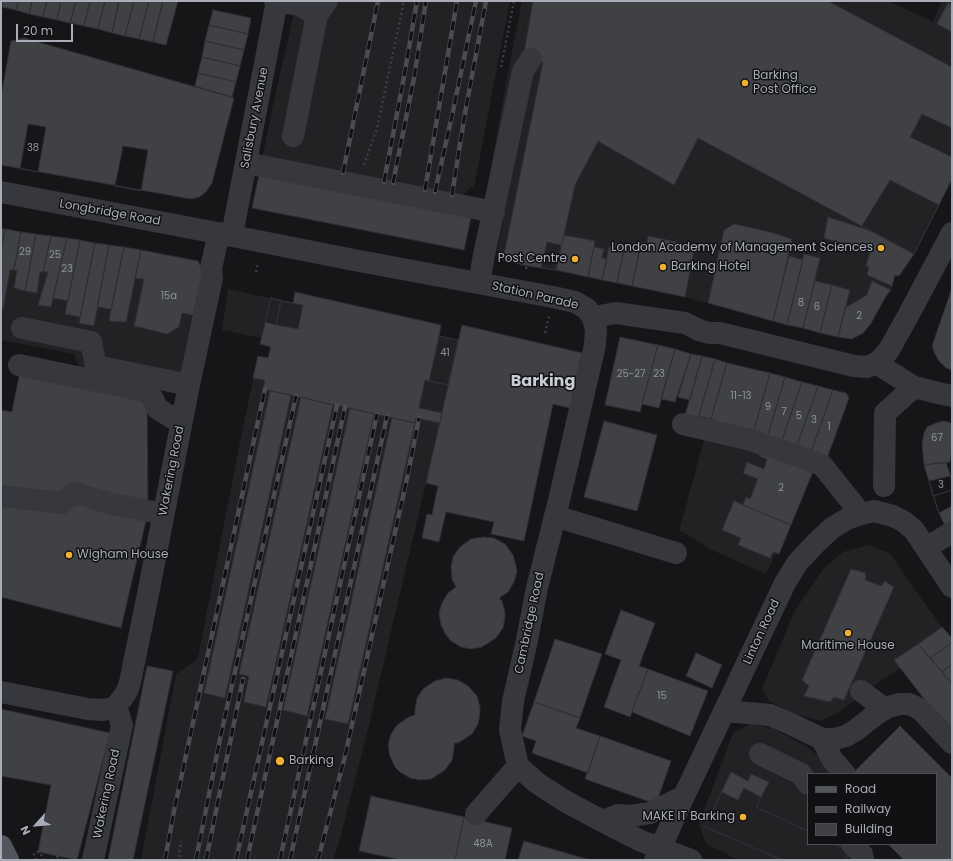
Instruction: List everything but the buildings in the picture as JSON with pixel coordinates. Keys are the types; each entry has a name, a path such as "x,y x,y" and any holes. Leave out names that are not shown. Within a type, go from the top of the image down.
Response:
{"main road":[{"path":"1,846 8,860"}],"street":[{"path":"276,1 299,6 322,8 293,136"},
{"name":"Salisbury Avenue","path":"225,234 246,163 276,1"},
{"path":"479,283 523,71 531,59"},
{"path":"246,163 494,212"},
{"name":"Longbridge Road","path":"1,192 225,234"},
{"path":"952,233 889,350 884,357 872,365 914,387 952,396"},
{"name":"Station Parade","path":"225,234 295,249 575,302 587,308 593,318 616,313 685,323 709,333 720,333 854,366 872,365"},
{"name":"Wakering Road","path":"93,860 122,725 116,706 124,696 130,682 181,423 212,278 211,268 225,234"},
{"name":"Cambridge Road","path":"518,766 510,730 513,701 537,588 595,345 596,330 593,318"},
{"path":"22,328 91,342 96,366 189,385"},
{"path":"19,365 149,392 158,409 181,423"},
{"path":"884,486 885,413 914,387"},
{"path":"683,424 750,440 822,465 871,513 893,516 903,521 914,530 952,587"},
{"path":"1,496 62,503 74,493 113,504 163,514"},
{"name":"Linton Road","path":"658,854 785,583 798,562 832,528 847,519 871,513"},
{"path":"555,516 676,554"},
{"path":"926,548 952,532"},
{"path":"861,691 885,709"},
{"path":"1,692 94,710 108,710 116,706"},
{"path":"724,712 770,715 822,739 834,739 846,736 885,709 900,704 909,704 920,709 952,744"},
{"path":"822,739 832,759 844,773"},
{"path":"760,754 801,774 807,783"},
{"path":"476,814 518,766 537,783 565,801 641,841 658,854 691,860"},
{"path":"602,821 618,815 630,816 650,813 684,796"},
{"path":"853,845 862,854 863,860"}],"path":[{"path":"363,171 377,128 404,1"},
{"path":"861,123 952,169"},
{"path":"526,269 543,195"},
{"path":"544,333 550,311"},
{"path":"179,857 181,841"},
{"path":"36,860 34,854 38,852 44,860"},
{"path":"52,860 58,857 62,860"}],"shaded area":[{"path":"300,1 510,1 474,187 471,187 461,197 471,217 464,250 252,208 274,100 294,13"},
{"path":"522,1 889,1 933,22 942,1 952,1 952,179 914,254 899,276 895,276 893,286 870,325 863,333 852,339 838,337 685,297 556,270 527,266 496,257 506,204 485,201"},
{"path":"1,229 124,247 198,261 203,272 176,392 80,369 74,354 1,340"},
{"path":"228,289 293,303 295,292 441,325 439,336 458,340 462,325 554,400 426,483 368,729 339,843 333,860 141,860 176,674 195,661 198,657 258,356 268,358 271,347 260,344 262,338 222,330"},
{"path":"706,433 814,469 779,554 776,553 766,574 712,550 679,531"},
{"path":"869,545 891,554 907,579 942,627 952,638 952,730 929,705 900,668 838,713 820,721 796,714 769,701 762,689 795,610 824,568 843,552"},
{"path":"750,724 772,728 806,746 839,773 807,773 807,845 868,845 859,860 739,860 708,845 704,839 699,823 733,733"}],"railway":[{"path":"343,173 378,1"},
{"path":"384,182 417,1"},
{"path":"393,183 414,78 426,1"},
{"path":"425,190 457,1"},
{"path":"435,192 476,1"},
{"path":"452,195 465,113 486,1"},
{"path":"165,860 174,811 265,389"},
{"path":"196,860 220,739 296,396"},
{"path":"236,860 337,405"},
{"path":"247,860 345,407"},
{"path":"280,860 377,414"},
{"path":"290,860 387,416"},
{"path":"318,860 345,756 406,483 419,418"},
{"path":"206,860 243,679"}],"place":[{"name":"Barking Post Office","path":"745,83"},
{"name":"London Academy of Management Sciences","path":"881,248"},
{"name":"Post Centre","path":"575,259"},
{"name":"Barking Hotel","path":"663,267"},
{"name":"Wigham House","path":"69,555"},
{"name":"Maritime House","path":"848,633"},
{"name":"Barking","path":"280,761"},
{"name":"MAKE IT Barking","path":"743,817"}],"district":[{"name":"Barking","path":"543,382"}]}
